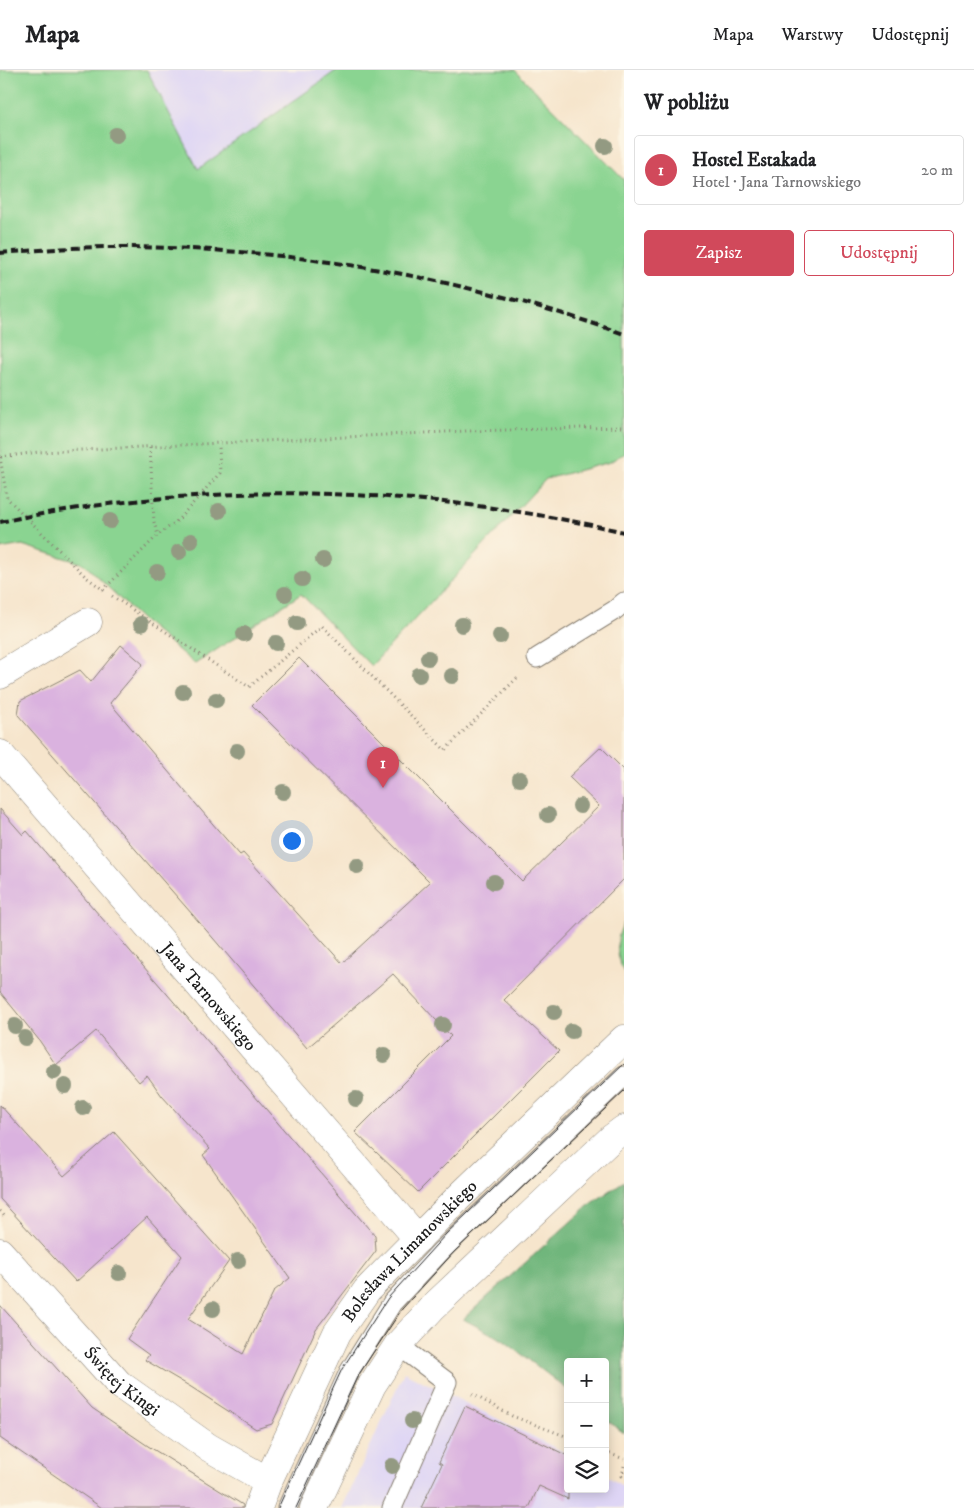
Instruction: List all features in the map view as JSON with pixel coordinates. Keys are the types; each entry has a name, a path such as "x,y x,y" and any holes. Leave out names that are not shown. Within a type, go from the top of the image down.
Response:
{"street":[{"path":"0,674 93,609"},
{"name":"Jana Tarnowskiego","path":"0,754 418,1239"},
{"name":"Bolesława Limanowskiego","path":"258,1508 268,1481 337,1333 367,1290 458,1198 624,1039"},
{"path":"314,1508 372,1385 398,1345 433,1307 612,1138 624,1129"},
{"name":"Świętej Kingi","path":"0,1252 119,1384 208,1447 268,1481"}],"lane":[{"path":"537,658 615,610 624,602"},
{"path":"287,1508 349,1372 392,1303 442,1250 624,1076"},
{"path":"392,1508 447,1382 398,1345"}],"path":[{"path":"537,658 445,750 322,626 248,687 86,577 7,498 0,457 39,452 467,431 624,426"},
{"path":"93,609 103,590 158,535 177,521 220,473 218,444"},
{"path":"150,447 154,522 158,535"},
{"path":"447,1382 512,1416 564,1436"},
{"path":"609,1453 624,1459"},
{"path":"624,1466 622,1476 624,1477"}],"shaded area":[{"path":"147,70 337,70 198,169"},
{"path":"404,1372 564,1452 564,1493 609,1493 609,1478 624,1487 624,1508 342,1508"}],"green space":[{"path":"0,70 147,70 198,169 337,70 515,70 624,180 624,453 610,462 546,479 371,666 301,594 195,664 141,619 84,564 22,545 0,549"},
{"path":"624,923 624,972 619,960 618,941"},
{"path":"624,1181 624,1433 609,1422 609,1358 564,1358 564,1387 503,1340 463,1319 588,1206"}],"building":[{"path":"121,645 143,664 110,703 240,855 243,853 342,963 430,882 252,705 299,658 522,881 599,806 569,777 601,747 624,770 624,879 504,1000 559,1051 418,1192 355,1132 451,1036 393,974 307,1048 18,715 20,701 80,670 91,682"},
{"path":"0,809 23,835 27,831 375,1236 376,1251 316,1329 272,1424 256,1429 145,1360 149,1355 127,1339 182,1256 147,1217 76,1282 0,1199 0,1105 64,1176 114,1132 229,1261 188,1319 243,1354 274,1291 290,1278 203,1155 210,1149 162,1096 147,1075 139,1082 96,1031 56,1065 39,1040 0,992"},
{"path":"0,1305 92,1408 148,1446 243,1505 243,1508 102,1508 0,1438"},
{"path":"465,1406 564,1454 564,1493 568,1493 568,1499 539,1486 529,1508 421,1508 442,1464 439,1462"}],"tram line":[{"path":"278,1508 342,1369 388,1298 446,1234 624,1064"},
{"path":"296,1508 357,1377 402,1309 455,1251 624,1091"}],"railway":[{"path":"0,253 71,248 178,248 244,252 308,259 436,281 500,296 624,334"},
{"path":"0,522 77,508 155,499 234,494 313,494 391,497 470,505 624,532"}],"place":[{"name":"Hostel Estakada","path":"383,788"}]}
